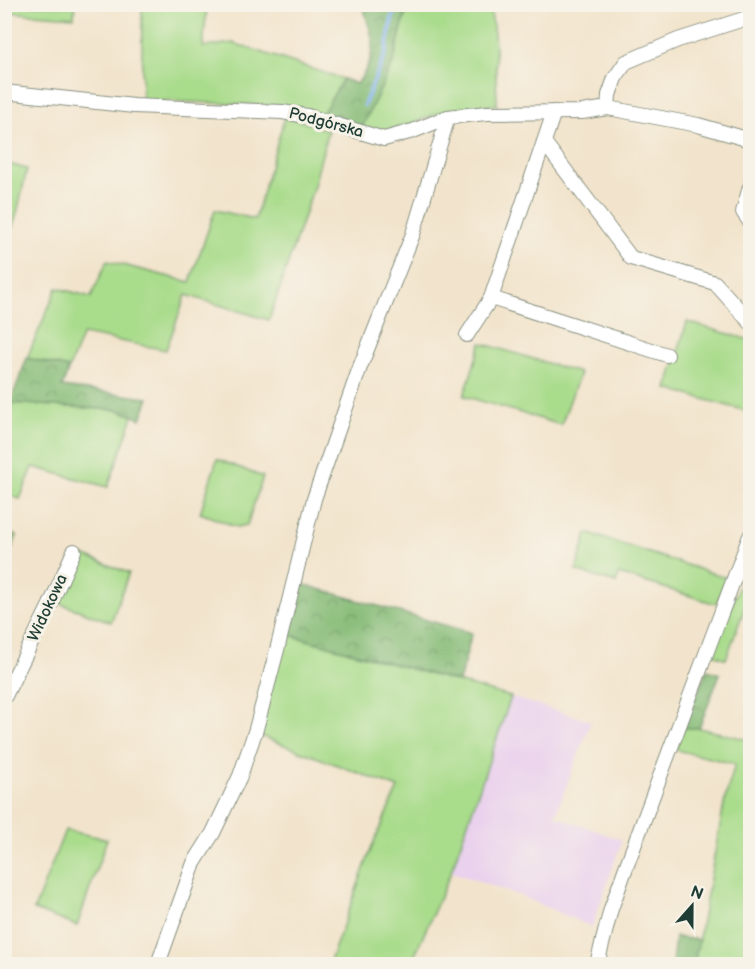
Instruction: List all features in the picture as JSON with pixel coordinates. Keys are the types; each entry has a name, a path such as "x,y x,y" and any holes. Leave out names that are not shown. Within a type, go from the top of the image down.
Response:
{"street":[{"path":"608,108 609,95 615,78 626,62 678,40 750,17"},
{"name":"Podgórska","path":"4,92 134,106 282,112 307,116 384,139 413,131 448,117 608,108 698,125 750,140"},
{"path":"467,335 491,298 554,112"},
{"path":"158,964 194,863 213,833 240,776 256,729 314,499 360,367 413,234 448,117"},
{"path":"544,142 631,258 715,283 750,321"},
{"path":"750,187 742,212 750,222"},
{"path":"491,298 667,355"},
{"path":"597,964 611,909 750,536"},
{"name":"Widokowa","path":"4,698 74,551"}],"shaded area":[{"path":"511,697 591,721 555,816 622,840 592,927 521,896 451,872"}],"green space":[{"path":"4,5 75,5 74,17 5,12"},
{"path":"142,5 207,5 203,47 233,43 343,79 325,115 288,106 142,100"},
{"path":"364,5 453,6 406,11 393,63 362,127 322,114 343,79 357,84 371,58 372,37"},
{"path":"453,5 490,5 495,43 497,105 456,109 386,130 362,127 393,63 406,11"},
{"path":"285,116 328,130 314,186 269,320 186,295 166,350 83,334 69,368 27,358 57,288 91,297 107,261 190,282 215,210 255,219"},
{"path":"5,163 27,169 17,213 5,249"},
{"path":"687,322 750,340 750,412 667,389"},
{"path":"481,343 580,373 561,425 464,396"},
{"path":"27,358 69,368 62,387 149,398 141,419 118,410 10,403"},
{"path":"10,403 118,410 133,416 108,487 33,467 20,499 5,494 5,422"},
{"path":"217,459 263,477 247,525 237,527 200,513"},
{"path":"4,532 17,536 5,565"},
{"path":"587,533 727,578 716,604 619,574 616,583 576,571"},
{"path":"83,555 129,573 111,622 56,602 76,557"},
{"path":"750,561 750,593 726,659 711,653"},
{"path":"298,583 472,633 459,682 286,634"},
{"path":"286,634 511,697 451,872 411,964 329,964 373,844 398,788 258,735"},
{"path":"707,670 720,674 699,728 683,728"},
{"path":"683,728 699,728 750,740 750,964 694,964 725,799 735,764 676,750"},
{"path":"65,830 107,839 77,926 34,910"},
{"path":"675,937 699,940 694,964 672,964"}],"waterway":[{"path":"364,105 385,55 395,4"}]}
